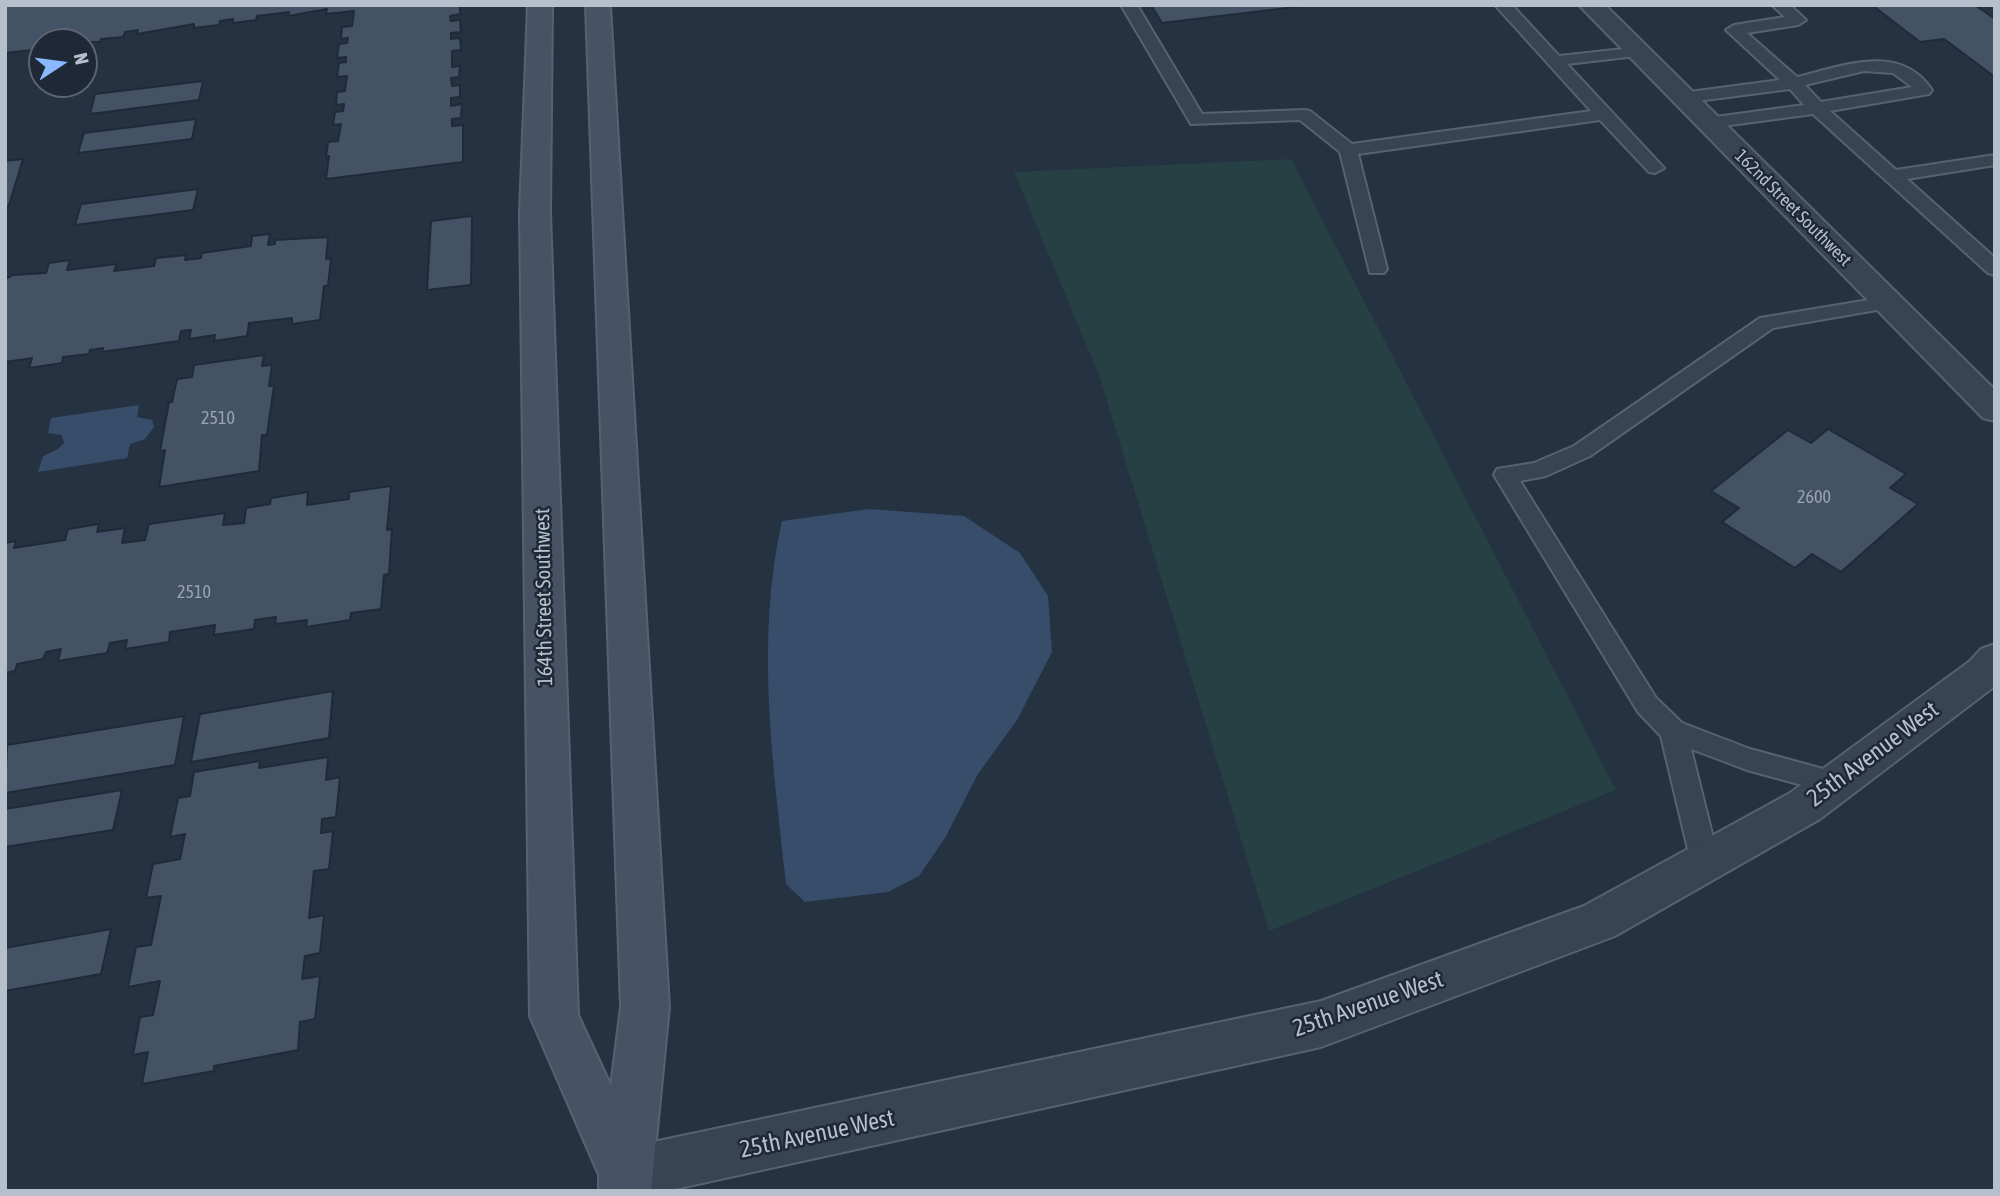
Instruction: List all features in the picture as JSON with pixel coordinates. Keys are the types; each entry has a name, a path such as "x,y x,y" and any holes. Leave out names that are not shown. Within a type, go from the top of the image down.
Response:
{"main road":[{"name":"164th Street Southwest","path":"540,5 535,214 554,1016 625,1182"},
{"path":"598,5 645,1007 625,1182"}],"street":[{"name":"162nd Street Southwest","path":"1591,5 1995,410"},
{"name":"25th Avenue West","path":"625,1182 922,1112 1321,1024 1599,922 1805,806 1984,672 1995,660"}],"lane":[{"path":"1129,5 1198,120 1304,115 1348,150 1377,270"},
{"path":"1503,5 1655,168"},
{"path":"1780,5 1798,20 1734,30 1995,269"},
{"path":"1555,61 1636,51"},
{"path":"1682,97 1794,83 1864,66 1902,70 1917,78 1923,90 1708,123"},
{"path":"1348,150 1604,114"},
{"path":"1892,176 1995,160"},
{"path":"1835,783 1747,759 1673,731 1647,705 1505,475 1538,470 1582,451 1767,323 1887,303"},
{"path":"1673,731 1705,862"}],"green space":[{"path":"1291,159 1616,790 1269,931 1099,375 1014,172"}],"water":[{"path":"139,405 137,417 152,420 154,427 145,439 130,444 127,458 38,472 43,456 64,443 62,435 48,433 51,418"},
{"path":"869,509 964,516 1020,553 1048,596 1052,652 1017,720 978,774 945,838 919,876 888,892 805,902 786,884 776,793 768,657 774,566 782,521"}],"building":[{"path":"5,5 460,5 460,14 450,16 451,21 460,20 461,32 451,33 451,39 460,38 461,50 452,51 452,67 460,66 459,77 451,78 452,86 460,85 460,97 451,98 451,106 462,104 461,118 452,119 452,126 463,125 463,162 326,179 328,142 338,141 341,124 333,125 335,112 343,111 344,104 336,105 337,92 345,91 347,76 337,77 339,63 346,62 346,57 337,58 339,44 347,43 348,38 341,39 342,27 352,26 354,11 326,14 327,9 288,16 289,12 257,16 256,20 233,23 233,19 220,21 219,25 194,28 194,24 137,34 138,30 125,32 123,37 101,39 100,42 98,28 28,28 28,51 5,53"},
{"path":"1151,5 1312,5 1162,23"},
{"path":"1872,5 1975,5 1995,19 1995,77 1944,39 1920,42"},
{"path":"203,81 199,100 90,114 94,98 98,98 98,94"},
{"path":"196,119 192,139 78,153 84,133"},
{"path":"23,159 9,205 5,208 5,161"},
{"path":"198,189 193,210 75,225 81,204"},
{"path":"472,216 471,285 427,290 431,221"},
{"path":"270,234 268,245 275,244 275,240 328,237 326,259 331,258 320,320 292,324 292,318 249,323 247,336 214,341 215,335 189,339 191,330 181,331 179,341 102,352 103,348 90,350 89,354 63,357 62,363 29,368 32,358 5,362 5,279 13,275 46,273 49,263 70,260 67,270 117,264 114,271 154,266 156,258 186,255 185,260 201,258 202,253 251,246 252,236"},
{"path":"264,355 262,366 272,365 269,386 274,386 267,435 262,435 259,471 159,487 165,450 160,451 169,402 172,402 177,379 192,377 194,365"},
{"path":"1828,429 1906,474 1890,488 1918,504 1841,572 1812,554 1795,568 1722,522 1739,508 1711,491 1788,430 1811,443"},
{"path":"391,486 387,530 392,529 389,574 384,575 381,609 351,613 350,620 306,627 307,620 275,624 276,617 255,620 254,629 214,635 215,625 170,632 169,642 125,649 127,640 110,643 107,653 58,661 61,649 46,652 43,659 17,664 15,671 5,673 5,543 16,541 14,548 65,540 68,529 99,524 97,532 125,528 122,543 145,540 149,524 225,513 223,525 244,523 246,508 270,504 271,498 308,492 307,505 349,499 349,492"},
{"path":"333,691 329,738 191,762 200,714"},
{"path":"184,716 175,765 5,793 7,745"},
{"path":"328,757 326,780 340,777 336,817 322,819 321,833 333,831 329,869 314,871 309,918 324,915 320,953 305,956 302,979 320,976 315,1019 300,1022 298,1050 214,1066 214,1071 142,1084 148,1052 133,1055 140,1017 153,1015 160,981 128,987 136,947 151,945 161,896 146,898 153,864 180,859 185,834 170,837 178,798 190,796 194,772 260,761 259,768"},
{"path":"122,790 113,830 5,847 5,809"},
{"path":"111,929 101,974 5,991 5,948"}]}
